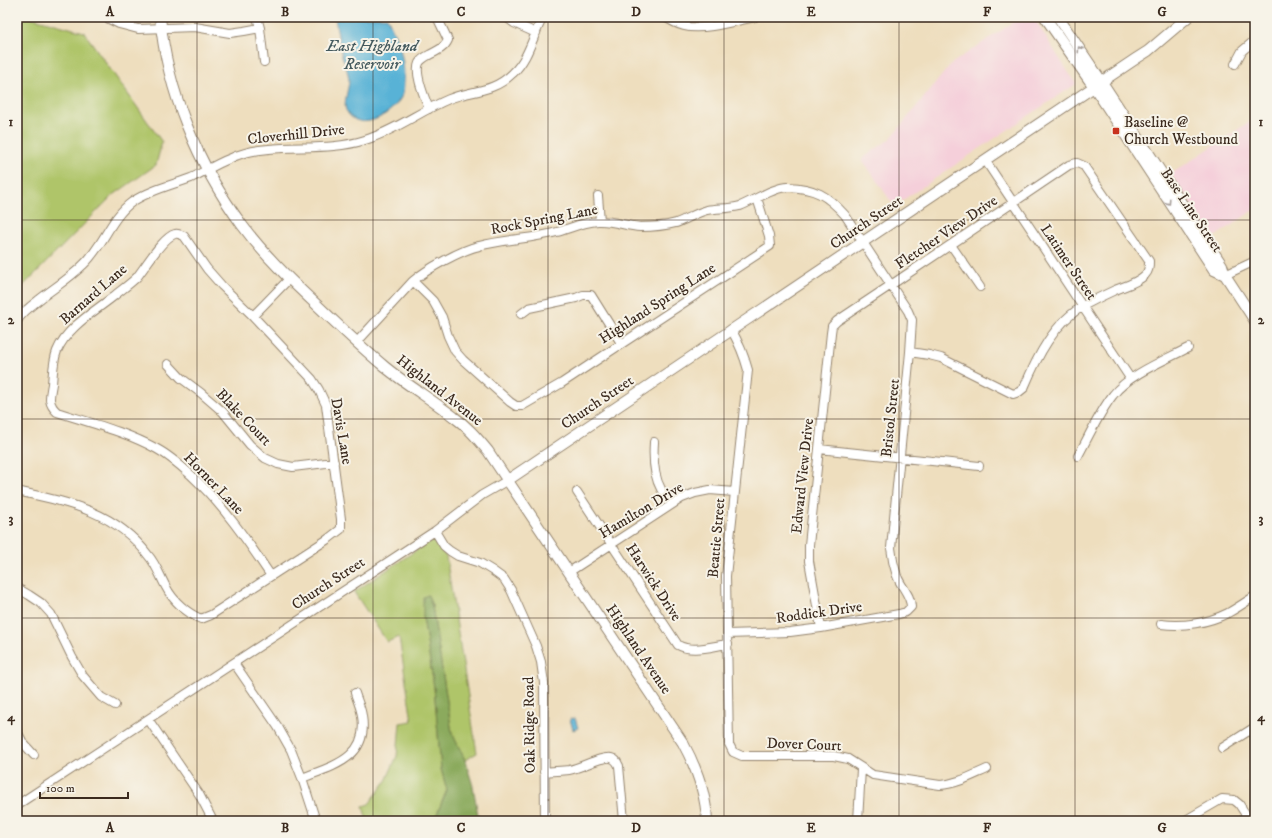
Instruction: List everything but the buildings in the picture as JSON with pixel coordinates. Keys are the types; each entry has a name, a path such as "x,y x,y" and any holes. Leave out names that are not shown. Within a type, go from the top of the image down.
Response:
{"main road":[{"name":"Highland Avenue","path":"160,17 172,84 182,114 193,141 208,170 225,201 242,226 289,279 357,342 386,368 470,430 488,451 683,743 690,756 701,786 707,821"},
{"name":"Base Line Street","path":"1045,17 1098,84 1168,182 1222,265 1225,275 1255,321"},
{"name":"Base Line Street","path":"1058,17 1098,84 1135,151 1214,270 1225,275"},
{"name":"Church Street","path":"508,480 1148,51 1188,17"},
{"path":"1135,151 1145,160 1160,180 1163,182 1168,182"}],"street":[{"path":"105,17 119,24 138,29 162,29 184,26 230,33 244,32 260,28"},
{"path":"257,17 260,28 264,62"},
{"path":"429,109 418,72 419,64 423,58 446,45 448,40 437,17"},
{"path":"506,17 514,23 536,33"},
{"name":"Cloverhill Drive","path":"17,321 30,307 88,261 120,213 132,202 150,192 208,170 230,158 254,151 270,149 316,148 364,140 397,127 455,96 490,89 501,83 513,73 524,60 543,17"},
{"path":"665,17 686,27 701,28 755,17"},
{"path":"1235,64 1242,51 1255,40"},
{"name":"Latimer Street","path":"985,160 1130,378"},
{"name":"Fletcher View Drive","path":"832,326 836,321 891,286 1069,165 1077,162 1084,166 1149,261 1150,268 1146,274 1136,281 1082,306"},
{"name":"Rock Spring Lane","path":"357,342 422,273 460,253 478,246 557,232 589,222 600,221 640,227 660,226 676,223 694,214 708,210 727,209 740,206 785,187 806,188 820,194 834,203 845,215 862,242"},
{"path":"598,196 600,221"},
{"name":"Highland Spring Lane","path":"413,281 433,301 442,317 448,336 455,350 463,360 516,406 522,406 562,382 770,246 769,236 757,198"},
{"name":"Barnard Lane","path":"51,407 50,400 53,364 63,340 71,329 136,278 152,255 167,239 174,234 184,236 207,269 253,316"},
{"name":"Bristol Street","path":"862,242 908,311 912,320 891,548 897,578 911,601 911,607"},
{"path":"951,245 980,287"},
{"path":"1225,275 1255,261"},
{"path":"253,316 289,279"},
{"path":"521,314 529,308 576,298 583,295 591,295 622,343"},
{"path":"910,352 941,358 1013,394 1024,388 1046,343 1060,326 1082,306"},
{"name":"Davis Lane","path":"253,316 312,379 326,405 341,519 341,529 335,534 271,576"},
{"name":"Edward View Drive","path":"821,628 809,561 809,545 832,326"},
{"name":"Beattie Street","path":"731,330 745,357 748,370 726,576 729,744 733,752"},
{"path":"1078,456 1112,394 1130,378 1188,348"},
{"name":"Blake Court","path":"168,364 181,378 223,412 250,445 265,458 278,464 293,467 334,462"},
{"name":"Horner Lane","path":"51,407 57,412 133,437 159,450 178,463 222,508 242,533 271,576"},
{"path":"654,442 653,458 656,477 660,488 672,504"},
{"path":"819,450 979,466"},
{"name":"Church Street","path":"17,805 435,532 482,495 508,480"},
{"name":"Hamilton Drive","path":"569,572 682,498 710,490 734,492"},
{"path":"17,491 63,501 89,510 115,524 138,542 149,556 175,599 188,612 202,619 211,615 271,576"},
{"name":"Harwick Drive","path":"577,492 678,645 691,649 728,644"},
{"name":"Oak Ridge Road","path":"435,532 450,552 480,563 504,580 511,590 536,646 541,662 544,683 545,821"},
{"path":"17,588 41,603 51,614 82,676 101,697 115,706"},
{"path":"1161,624 1175,626 1210,620 1229,612 1255,596"},
{"name":"Roddick Drive","path":"727,634 790,632 821,628 899,614 906,612 911,607"},
{"path":"234,663 288,744 302,778 316,821"},
{"path":"302,778 346,760 356,751 363,734 362,716 355,692"},
{"path":"148,719 199,794 210,820"},
{"path":"1222,748 1255,726"},
{"path":"17,731 23,743 34,755"},
{"name":"Dover Court","path":"733,752 742,756 834,756 848,759 873,776 940,784 950,784 962,781 987,769"},
{"path":"544,772 570,770 605,757 613,758 617,761 619,766 624,821"},
{"path":"858,821 861,769"},
{"path":"1184,821 1222,799 1234,800 1239,804 1250,821"}],"shaded area":[{"path":"1021,17 1033,17 1076,84 894,206 862,159 891,138 951,64"},
{"path":"1255,118 1255,209 1213,238 1171,174"}],"green space":[{"path":"17,17 30,17 84,32 162,142 156,165 112,196 17,292"},
{"path":"433,539 446,556 477,753 465,760 452,733 432,606 427,595 423,617 434,687 441,769 447,790 434,821 367,821 363,806 369,804 386,781 397,756 400,723 412,721 399,637 387,642 354,592"},
{"path":"428,595 432,606 452,733 465,760 473,786 479,821 434,821 447,790 441,769 434,687 423,617 423,597"}],"water":[{"name":"East Highland Reservoir","path":"335,17 387,17 394,32 403,61 403,93 393,108 377,119 359,121 352,118 346,110 345,103 349,80 342,56"},
{"path":"575,718 578,728 573,730 570,719"}],"place":[{"name":"Baseline @ Church Westbound","path":"1116,131"}]}
